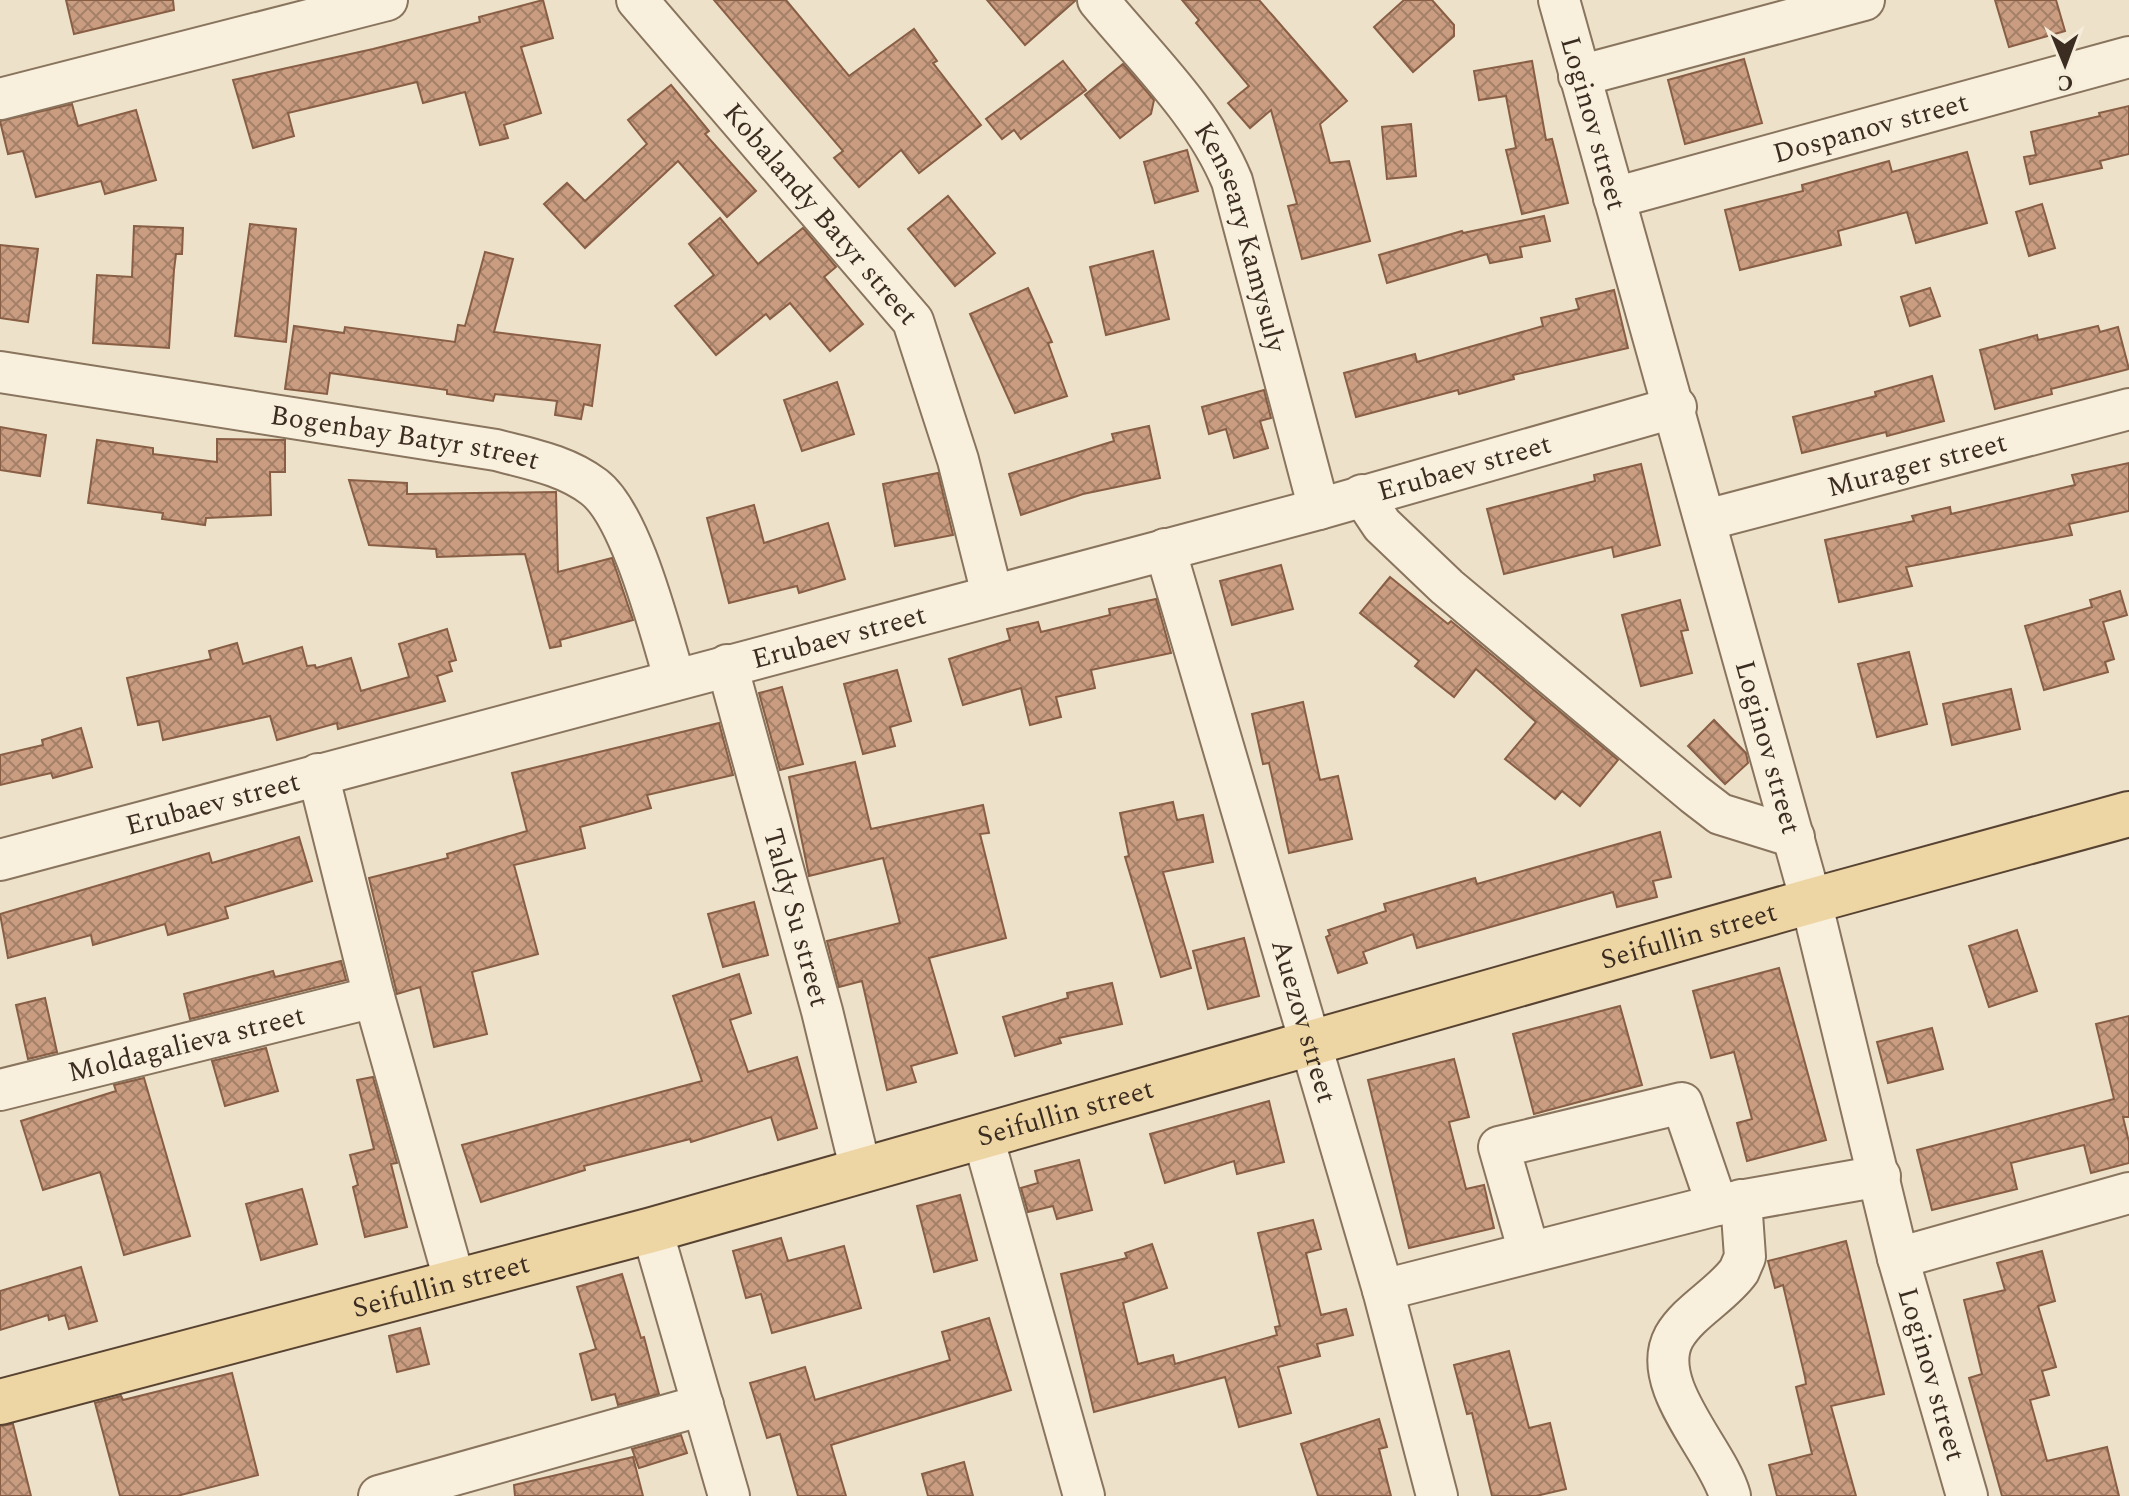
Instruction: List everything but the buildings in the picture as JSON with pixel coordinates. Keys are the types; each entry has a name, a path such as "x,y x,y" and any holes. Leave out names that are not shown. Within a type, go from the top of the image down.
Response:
{"main road":[{"name":"Seifullin street","path":"0,1402 454,1279 652,1230 1811,901 2129,814"}],"street":[{"path":"0,99 387,0"},
{"name":"Kobalandy Batyr street","path":"637,0 913,321 958,460 992,594"},
{"name":"Kenseary Kamysuly","path":"1098,0 1204,129 1222,156 1232,181 1319,509"},
{"name":"Loginov street","path":"1559,0 1676,407 1794,837 1898,1258 1967,1496"},
{"path":"1579,76 1864,0"},
{"name":"Dospanov street","path":"1614,198 2129,57"},
{"name":"Bogenbay Batyr street","path":"0,372 496,450 561,467 597,488 627,534 675,680"},
{"name":"Erubaev street","path":"0,860 1319,509 1676,407"},
{"name":"Murager street","path":"1706,520 2129,409"},
{"path":"1362,495 1382,525 1447,587 1694,794 1720,814 1794,837"},
{"name":"Auezov street","path":"1165,549 1383,1290 1437,1496"},
{"name":"Taldy Su street","path":"727,665 822,1011 861,1171"},
{"path":"318,774 374,997 454,1279"},
{"name":"Moldagalieva street","path":"0,1090 374,997"},
{"path":"1529,1252 1499,1147 1682,1103 1729,1202 1745,1257 1739,1271 1676,1334 1669,1361 1678,1398 1721,1470 1730,1496"},
{"path":"983,1137 1084,1496"},
{"path":"1383,1290 1729,1202 1880,1176"},
{"path":"1898,1258 2129,1193"},
{"path":"652,1230 729,1496"},
{"path":"379,1496 703,1405"}]}
